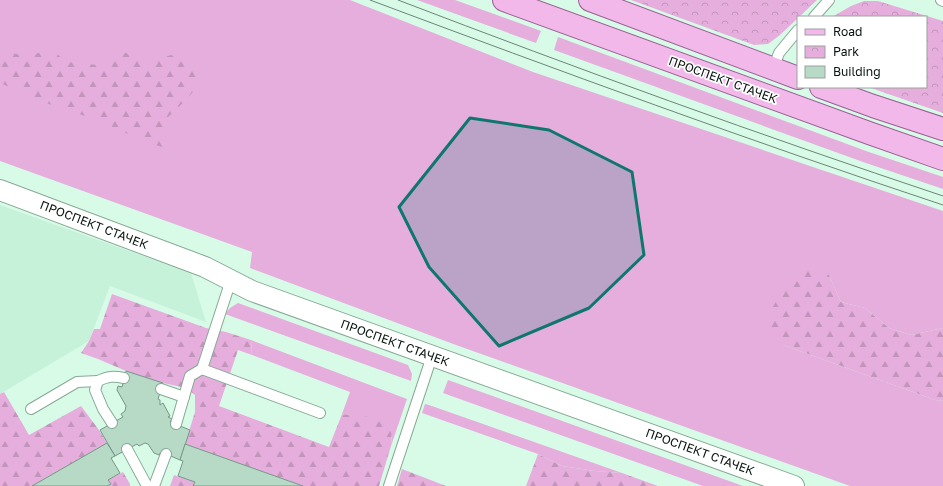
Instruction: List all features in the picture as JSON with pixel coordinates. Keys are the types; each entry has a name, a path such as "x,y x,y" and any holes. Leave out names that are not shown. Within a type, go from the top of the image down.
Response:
{"main road":[{"name":"ПРОСПЕКТ СТАЧЕК","path":"504,0 943,159"},
{"path":"590,0 797,78"},
{"path":"824,88 943,130"}],"street":[{"name":"ПРОСПЕКТ СТАЧЕК","path":"0,190 197,264 252,291 794,486"}],"lane":[{"path":"815,16 829,0"},
{"path":"773,69 779,53 797,31"},
{"path":"176,424 190,376 202,369 231,280"},
{"path":"389,486 432,356"},
{"path":"202,369 320,413"},
{"path":"31,409 77,382 98,381 107,377 115,376 124,378"},
{"path":"98,381 95,390 103,409 112,423"},
{"path":"161,389 184,397"},
{"path":"127,449 147,486"},
{"path":"154,486 166,454"}],"highlighted area":[{"path":"470,118 549,130 632,172 644,255 589,308 499,346 429,267 399,207"}],"shaded area":[{"path":"0,205 191,273 206,322 110,286 89,341 0,394"}],"green space":[{"path":"0,0 350,0 533,72 943,211 943,328 911,335 889,328 865,308 841,302 829,275 783,345 938,401 943,400 943,486 850,486 456,345 250,268 252,252 0,161"},
{"path":"417,0 455,0 541,31 536,43"},
{"path":"631,0 817,0 800,16 797,16 797,19 768,44 754,45"},
{"path":"864,1 878,1 927,16 834,16 851,6"},
{"path":"927,16 943,21 943,113 871,88 927,88"},
{"path":"558,37 866,151 943,177 943,189 863,162 554,50"},
{"path":"0,50 25,56 51,50 68,62 97,65 121,50 145,64 171,55 198,63 199,85 167,118 165,148 141,140 97,120 49,104 0,83"},
{"path":"808,267 829,275 841,302 865,308 889,328 911,335 943,328 943,400 938,401 783,345 767,333 766,319 785,286"},
{"path":"112,294 206,328 226,332 251,340 252,355 238,350 219,406 329,447 342,414 378,418 392,431 391,446 379,486 303,486 185,444 195,412 195,395 186,388 163,383 126,371 81,353 89,341 94,329 100,329"},
{"path":"238,303 408,365 412,374 411,381 225,314 230,308"},
{"path":"251,340 407,399 391,446 392,431 350,415 342,414 350,392 252,355"},
{"path":"448,380 743,486 703,486 443,393"},
{"path":"4,392 29,435 81,406 107,443 32,486 0,486 0,394"},
{"path":"425,404 622,473 562,466 538,454 422,413"},
{"path":"538,454 562,466 622,473 658,486 526,486"},
{"path":"402,469 446,486 397,486"},
{"path":"123,472 130,486 107,486 110,484 108,480"},
{"path":"174,475 195,482 194,486 170,486"}],"building":[{"path":"126,371 163,383 158,399 160,400 160,405 163,403 170,416 168,417 172,419 170,422 190,430 180,460 166,454 160,453 159,455 154,453 148,444 145,443 139,446 137,444 115,456 100,430 123,417 121,414 125,411 126,406 117,390 118,386 122,387"},
{"path":"107,443 115,456 111,458 120,473 108,480 111,484 107,486 32,486"},
{"path":"185,444 303,486 193,486 195,482 178,476 183,461 180,460"}],"tram line":[{"path":"370,0 655,105 943,205"},
{"path":"398,0 669,101 943,196"}]}
